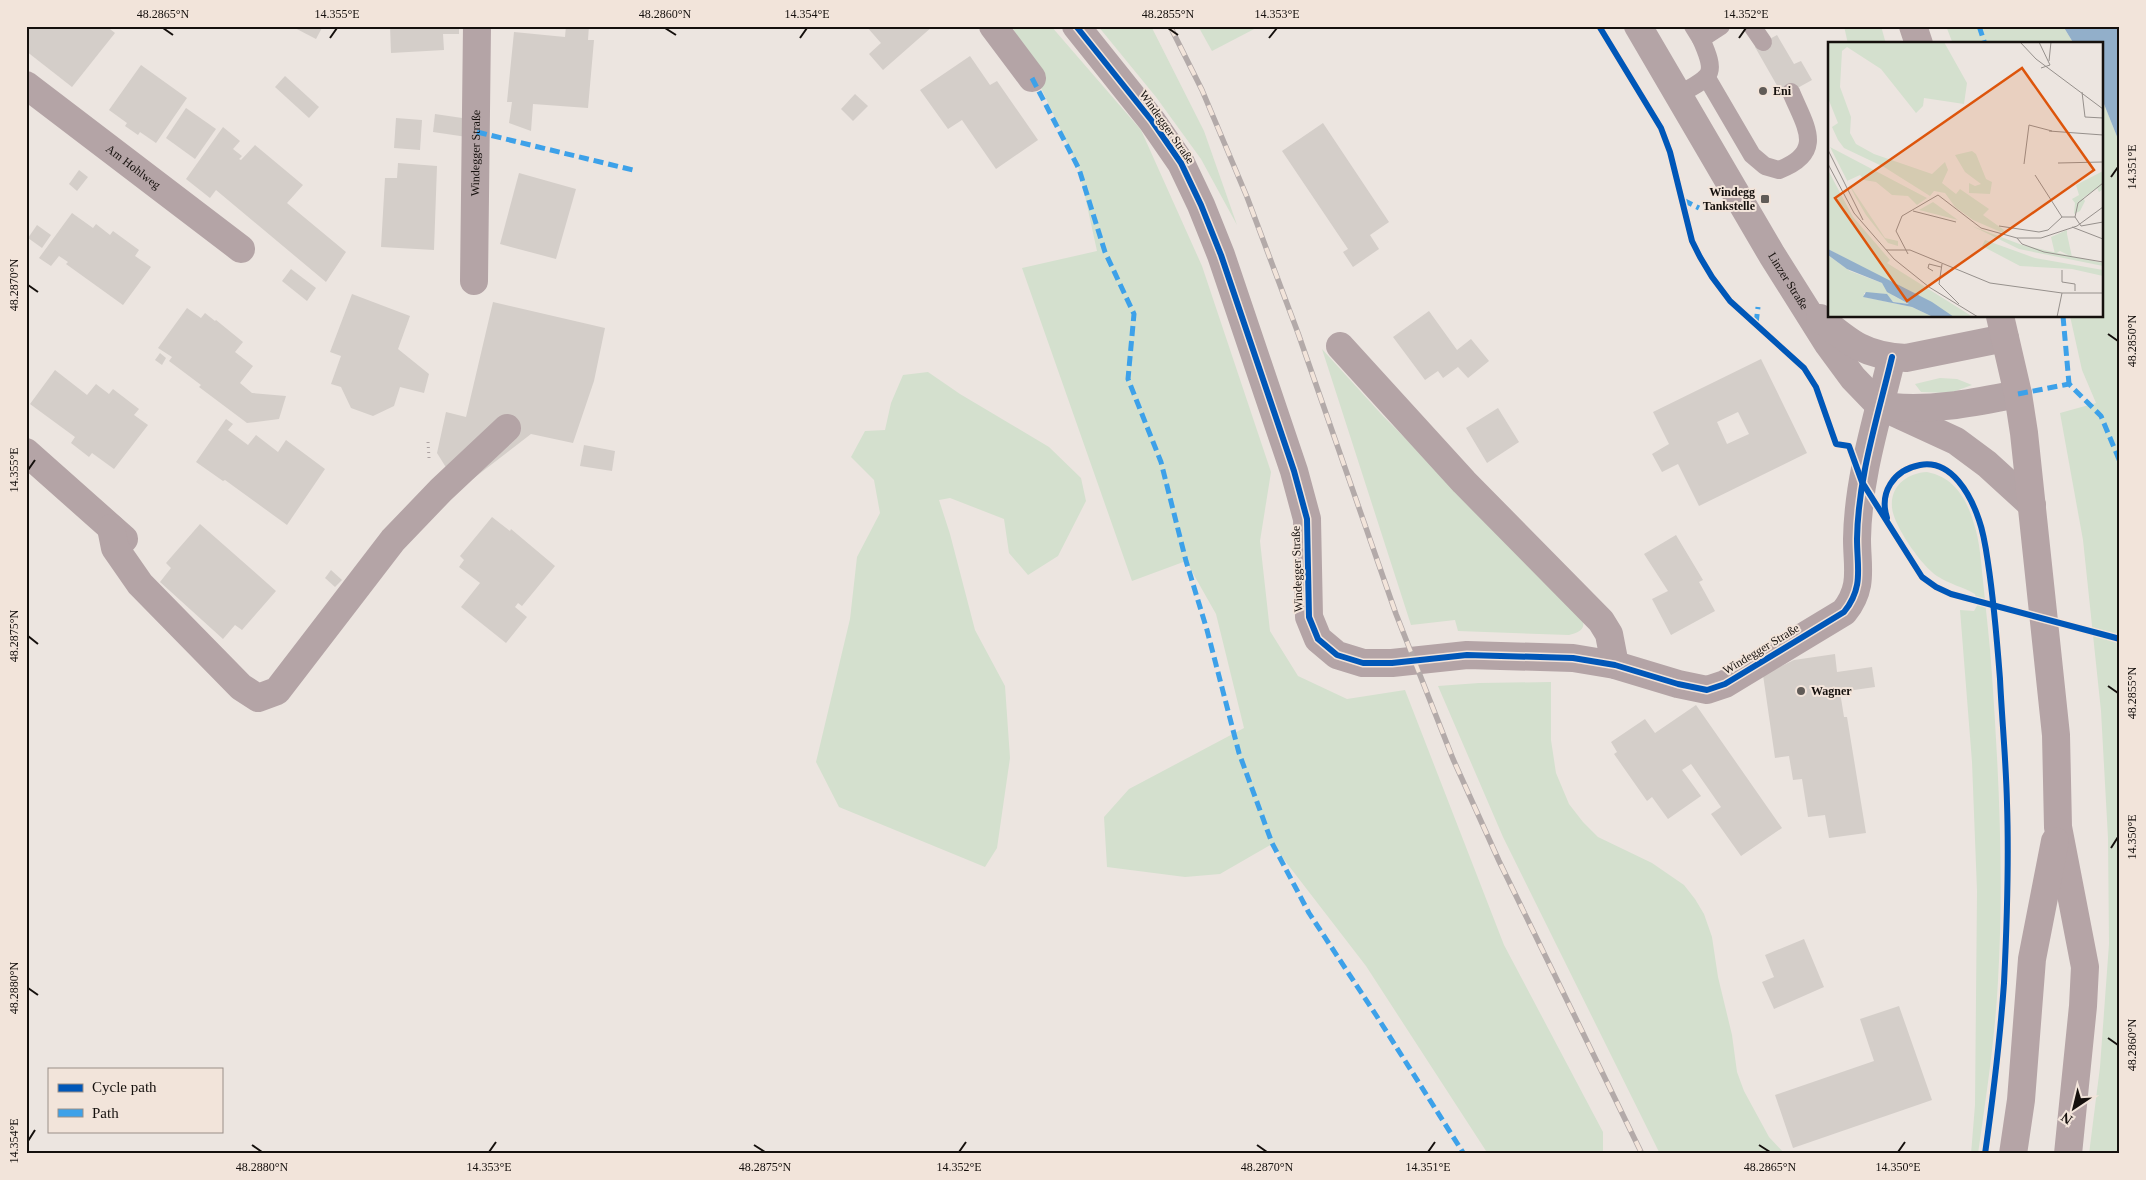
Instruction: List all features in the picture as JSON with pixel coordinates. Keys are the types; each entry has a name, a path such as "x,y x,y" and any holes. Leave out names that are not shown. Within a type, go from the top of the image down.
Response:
{"main road":[{"path":"1913,26 1918,42"},
{"path":"2002,327 2018,394 2032,505 2056,735 2058,827 2085,967 2084,1006 2068,1154"},
{"path":"2013,1154 2021,1100 2032,959 2058,827"}],"street":[{"name":"Windegger Straße","path":"474,281 477,26"},
{"path":"993,26 1032,78"},
{"name":"Windegger Straße","path":"1076,26 1152,121 1181,163 1201,205 1221,255 1294,471 1307,519 1309,617 1318,638 1337,655 1362,663 1392,663 1467,655 1573,658 1615,665 1678,684 1707,690 1725,684 1844,612 1853,601 1858,586 1857,537 1862,482 1892,357"},
{"name":"Linzer Straße","path":"1638,26 1801,302 1853,378 1880,406"},
{"name":"Am Hohlweg","path":"26,85 241,249"},
{"path":"1801,302 1853,344 1875,354 1892,357 1906,358 2002,327"},
{"path":"1340,346 1464,482 1601,621 1609,634 1615,665"},
{"path":"1880,406 1918,410 1954,406 2018,394"},
{"path":"1880,406 1956,441 1987,464 2032,505"},
{"path":"112,528 115,548 140,584 241,687 258,698 277,691 393,540 441,490 507,428"},
{"path":"26,452 135,549"}],"lane":[{"path":"1678,95 1707,78 1711,69 1710,60 1698,31 1721,26"},
{"path":"1752,26 1763,42"},
{"path":"1707,78 1752,155 1765,166 1779,170 1792,165 1802,156 1808,145 1808,132 1790,92"}],"green space":[{"path":"1012,26 1051,26 1141,130 1202,266 1271,472 1260,541 1270,631 1298,676 1347,699 1405,690 1504,945 1603,1132 1603,1154 1488,1154 1366,966 1272,844 1220,874 1185,877 1107,867 1104,817 1129,789 1244,728 1216,614 1186,561 1132,581 1022,268 1097,251 1079,169"},
{"path":"1098,26 1151,26 1204,131 1237,225 1201,159 1156,97"},
{"path":"1198,26 1260,26 1212,51"},
{"path":"1844,26 1881,26 1885,42 1848,42"},
{"path":"1946,26 2063,26 2073,42 1952,42"},
{"path":"2104,104 2120,144 2120,1154 2089,1154 2100,1067 2109,944 2108,838 2101,711 2083,540 2060,413 2096,403 2082,370 2070,318 2104,318"},
{"path":"1322,349 1383,416 1576,608 1583,621 1580,631 1569,635 1458,631 1455,620 1411,625"},
{"path":"928,372 960,394 1049,447 1081,478 1086,501 1058,556 1028,575 1009,553 1004,519 950,498 939,500 950,534 975,630 1005,686 1010,758 997,848 985,867 839,807 816,762 850,619 857,557 880,513 874,480 851,457 865,431 885,430 891,403 903,375"},
{"path":"1940,378 1957,379 1972,385 1950,393 1921,392 1915,384"},
{"path":"1927,472 1952,484 1968,506 1980,552 1991,663 2000,828 2000,942 1995,1024 1978,1154 1971,1154 1975,1105 1977,891 1972,762 1960,610 1974,611 1978,604 1975,594 1942,579 1924,564 1900,529 1893,513 1892,504 1895,490 1905,479 1912,475"},
{"path":"1551,682 1551,740 1556,773 1569,804 1598,837 1652,863 1684,885 1695,899 1704,914 1712,937 1718,977 1732,1035 1737,1072 1744,1091 1769,1137 1785,1154 1660,1154 1503,837 1438,686 1479,683"}],"water":[{"path":"2063,26 2120,26 2120,144 2104,104 2104,42 2073,42"}],"building":[{"path":"26,26 106,26 115,33 72,87 26,51"},
{"path":"291,26 323,26 316,39"},
{"path":"390,26 459,26 459,34 443,34 444,50 391,53"},
{"path":"566,26 589,26 588,40 594,40 588,108 533,104 531,131 509,123 512,102 507,102 514,32 565,37"},
{"path":"866,26 933,26 883,70 869,54 881,43"},
{"path":"1777,35 1794,64 1801,61 1812,80 1783,96 1755,47"},
{"path":"970,56 990,85 997,81 1038,140 996,169 962,120 948,129 920,90"},
{"path":"141,65 187,98 156,143 140,132 138,135 125,126 127,123 109,110"},
{"path":"285,76 319,107 309,118 275,87"},
{"path":"855,94 868,106 853,121 841,109"},
{"path":"186,108 216,129 195,159 166,138"},
{"path":"435,114 469,119 467,137 433,132"},
{"path":"396,118 422,120 420,150 394,148"},
{"path":"1323,123 1389,222 1370,235 1379,249 1353,267 1343,252 1348,249 1282,151"},
{"path":"223,127 240,141 233,149 242,156 239,159 241,160 255,145 303,185 287,203 346,252 326,282 216,190 210,198 186,179"},
{"path":"398,163 437,166 434,250 381,247 385,178 397,178"},
{"path":"79,170 88,177 77,191 69,184"},
{"path":"519,173 576,189 556,259 500,244"},
{"path":"72,213 93,228 96,224 110,235 113,231 139,250 135,256 151,267 123,305 66,264 68,262 59,256 51,266 39,258"},
{"path":"37,225 51,235 42,248 28,238"},
{"path":"291,269 316,288 307,301 282,281"},
{"path":"352,294 410,316 398,349 429,374 424,393 400,387 394,406 373,416 351,408 341,387 331,384 341,356 330,352"},
{"path":"493,302 605,328 594,381 573,443 531,434 470,481 447,469 437,453 446,412 466,417"},
{"path":"187,308 201,318 205,313 243,342 235,352 253,366 240,383 252,393 286,396 279,419 247,423 199,387 201,385 169,361 172,357 158,348"},
{"path":"1429,311 1457,350 1471,339 1489,361 1468,378 1458,367 1443,378 1438,371 1425,380 1393,337"},
{"path":"160,353 166,358 162,365 155,360"},
{"path":"1761,359 1807,453 1699,506 1678,464 1662,472 1652,454 1669,444 1653,412","holes":["1738,412 1749,434 1727,444 1717,422"]},
{"path":"55,370 87,395 96,384 109,394 113,389 139,409 134,415 148,425 114,469 92,453 89,457 71,443 75,437 30,404"},
{"path":"1498,408 1519,442 1487,463 1466,428"},
{"path":"226,419 233,424 228,430 248,445 256,435 278,452 286,440 325,469 287,525 225,480 223,481 196,462"},
{"path":"584,445 615,451 612,471 580,466"},
{"path":"492,517 510,531 511,529 555,566 522,606 518,603 515,607 527,617 506,643 461,607 480,583 459,567 464,560 460,556"},
{"path":"200,524 276,591 242,630 235,625 223,639 160,582 171,568 166,563"},
{"path":"1676,535 1703,580 1699,582 1715,611 1671,635 1652,599 1668,591 1644,554"},
{"path":"331,570 342,580 335,587 325,578"},
{"path":"1835,654 1837,672 1872,667 1875,687 1840,692 1844,717 1847,717 1866,833 1829,838 1825,815 1808,817 1802,779 1793,780 1789,756 1775,758 1763,675 1794,660"},
{"path":"1696,705 1782,828 1741,856 1711,814 1721,807 1691,764 1682,770 1701,796 1668,819 1652,797 1647,801 1614,754 1617,752 1611,742 1645,719 1655,733"},
{"path":"1804,939 1824,987 1774,1009 1762,982 1774,977 1765,955"},
{"path":"1899,1006 1932,1100 1793,1148 1775,1095 1874,1061 1860,1019"}],"railway":[{"path":"1170,26 1202,90 1247,197 1298,333 1396,614 1453,759 1499,861 1642,1154"}],"marked path":[{"path":"1979,26 1984,42"},
{"path":"1032,78 1079,169 1105,252 1134,314 1128,379 1161,462 1239,753 1272,843 1309,913 1464,1154"},
{"path":"477,132 637,171"},
{"path":"1683,200 1699,208"},
{"path":"1756,324 1758,307"},
{"path":"2063,318 2069,384"},
{"path":"2018,394 2069,384 2101,416 2120,462"}],"cycle path":[{"path":"1076,26 1152,121 1181,163 1201,205 1221,255 1294,471 1307,519 1309,617 1318,639 1337,655 1363,663 1392,663 1467,655 1573,658 1615,665 1678,684 1707,690 1725,684 1844,612 1850,603 1857,586 1858,577 1857,539 1861,493 1892,357"},
{"path":"1599,26 1661,128 1670,152 1692,241 1700,257 1730,301 1804,368 1816,387 1836,444 1849,446 1862,482 1922,577 1936,587 1951,594 2120,639"},
{"path":"1887,518 1885,500 1890,484 1902,472 1920,465 1931,465 1951,473 1965,490 1971,500 1984,536 1994,607 2000,679 2008,848 2004,983 1985,1154"}],"place":[{"name":"Eni","path":"1763,91"},
{"name":"Windegg Tankstelle","path":"1765,199"},
{"name":"Wagner","path":"1801,691"}]}
